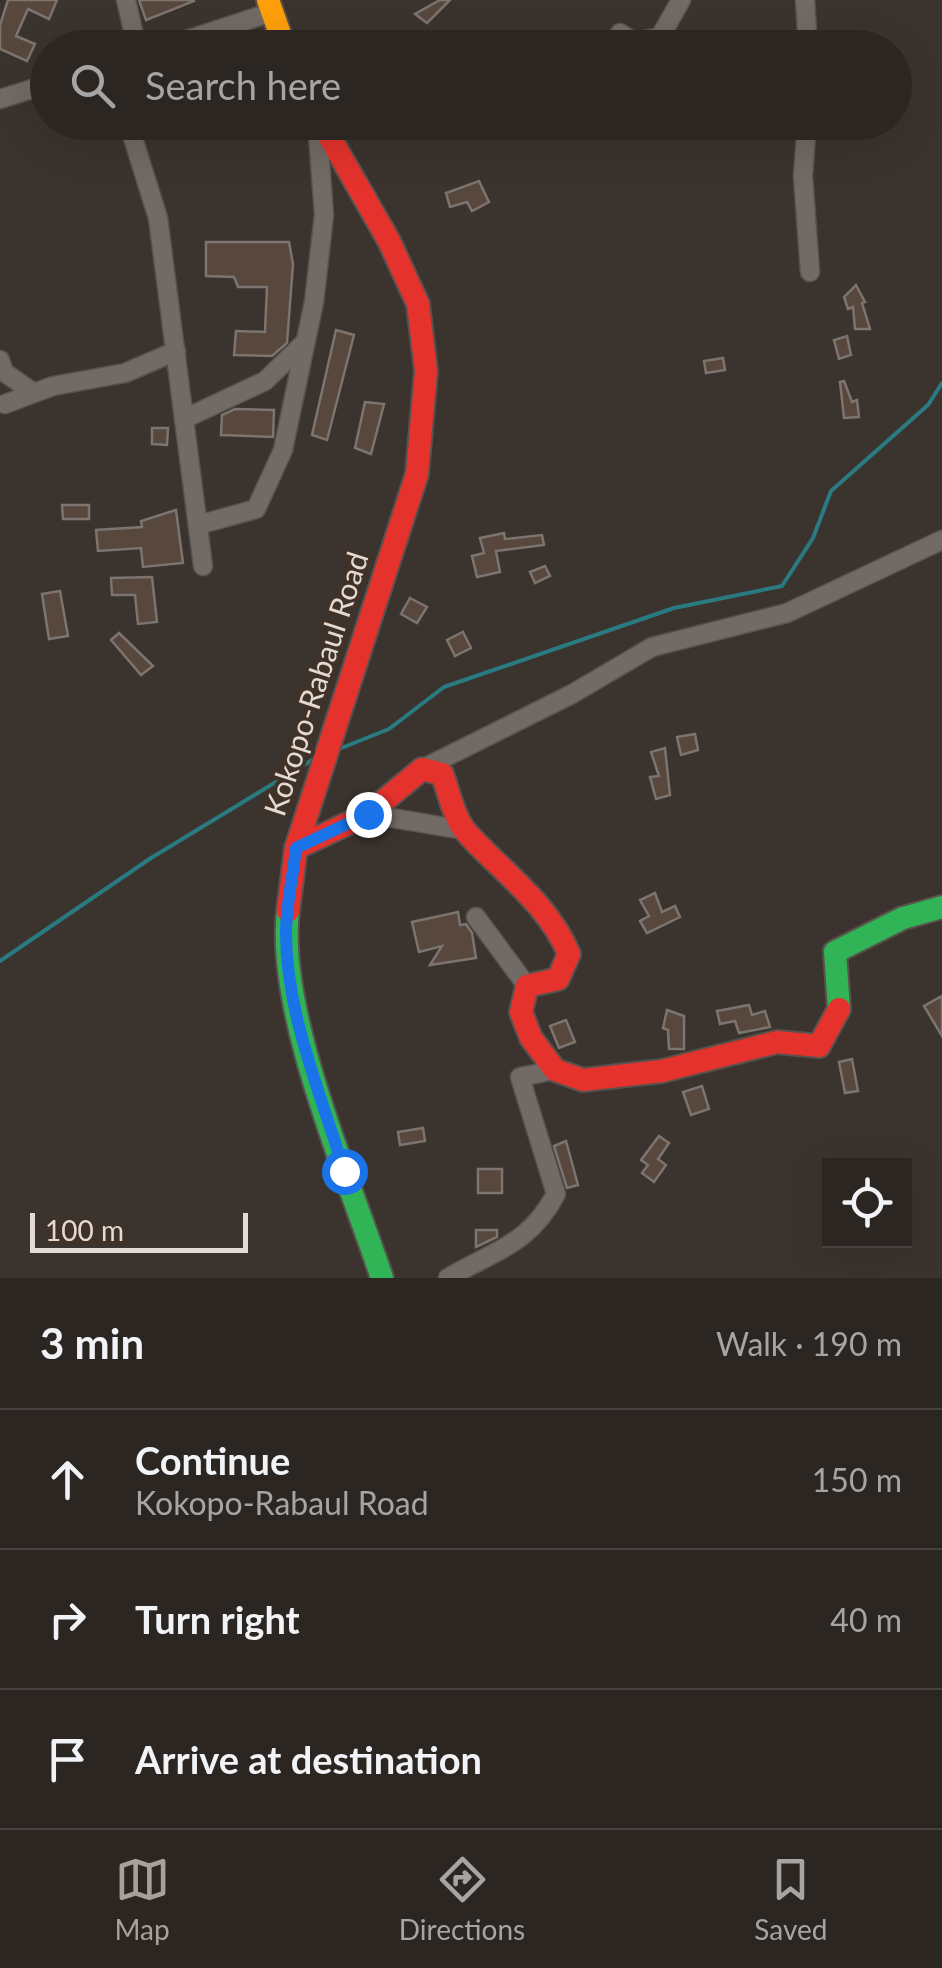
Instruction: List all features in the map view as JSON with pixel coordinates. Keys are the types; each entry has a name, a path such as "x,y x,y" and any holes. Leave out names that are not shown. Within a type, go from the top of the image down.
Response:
{"main road":[{"path":"270,6 279,30"},
{"name":"Kokopo-Rabaul Road","path":"330,140 389,241 418,304 426,371 417,474 296,848 286,931 290,984 301,1033 382,1278"},
{"path":"296,848 368,814 422,769 442,774 464,830 508,868 564,942 569,954 558,979 527,986 521,1012 531,1038 555,1070 583,1080 662,1071 777,1042 819,1046 837,1026 841,992 835,952 903,918 942,906"}],"street":[{"path":"126,0 133,30"},
{"path":"664,30 682,0"},
{"path":"804,0 806,30"},
{"path":"208,30 270,6"},
{"path":"2,97 30,89"},
{"path":"134,140 158,218 203,566"},
{"path":"198,526 256,510 271,485 288,432 324,215 320,140"},
{"path":"806,140 803,176 810,272"},
{"path":"184,419 265,381 306,340"},
{"path":"5,404 124,373 176,351"},
{"path":"0,360 4,372 34,394"},
{"path":"422,769 572,694 652,647 788,613 942,540"},
{"path":"368,814 464,830"},
{"path":"476,917 527,986"},
{"path":"448,1278 518,1241 541,1223 556,1194 520,1077 555,1070"}],"building":[{"path":"8,0 57,0 49,19 28,9 16,36 30,42 27,61 0,49 0,25"},
{"path":"139,0 194,0 194,1 146,20"},
{"path":"440,0 450,0 427,23 415,14"},
{"path":"479,181 489,202 472,211 467,202 450,207 446,193"},
{"path":"206,242 289,242 293,264 287,343 272,356 234,355 236,331 265,332 267,287 238,287 234,277 206,276"},
{"path":"856,285 865,302 862,303 870,329 855,329 853,307 848,309 844,297"},
{"path":"336,330 354,335 327,440 312,435"},
{"path":"847,336 851,355 839,359 834,340"},
{"path":"723,358 725,370 706,373 704,361"},
{"path":"844,381 852,402 857,400 859,417 844,418 840,382"},
{"path":"365,402 384,404 371,454 355,448"},
{"path":"235,409 274,410 273,437 221,435 222,415"},
{"path":"152,428 168,428 167,445 152,444"},
{"path":"62,505 89,505 89,519 63,519"},
{"path":"176,510 183,563 143,567 141,548 98,551 96,530 142,527 141,521"},
{"path":"504,533 505,539 542,535 544,545 496,551 500,572 477,577 472,556 484,553 480,538"},
{"path":"545,566 550,576 535,583 530,572"},
{"path":"152,577 157,622 138,624 135,595 112,595 111,578"},
{"path":"60,591 68,636 49,639 42,594"},
{"path":"410,598 427,607 417,623 401,614"},
{"path":"463,632 471,648 455,656 447,640"},
{"path":"119,633 153,666 141,675 111,640"},
{"path":"695,734 698,750 681,755 677,737"},
{"path":"665,748 670,795 656,799 650,777 659,776 651,752"},
{"path":"655,893 662,912 675,906 680,917 647,933 640,921 649,916 640,900"},
{"path":"458,912 460,925 466,924 472,933 476,958 430,965 442,946 419,952 412,922"},
{"path":"942,996 942,1036 924,1006"},
{"path":"749,1005 752,1015 765,1011 770,1027 739,1033 735,1021 720,1024 717,1011"},
{"path":"667,1010 684,1016 684,1049 669,1049 668,1030 663,1028"},
{"path":"566,1020 575,1042 559,1048 550,1026"},
{"path":"852,1059 858,1091 845,1093 839,1062"},
{"path":"702,1086 709,1109 691,1115 683,1092"},
{"path":"423,1128 425,1141 400,1145 398,1132"},
{"path":"659,1136 669,1143 658,1159 666,1165 654,1182 642,1173 648,1165 641,1160"},
{"path":"566,1141 578,1185 567,1188 554,1146"},
{"path":"478,1169 502,1169 502,1193 478,1193"},
{"path":"476,1230 497,1230 497,1237 476,1247"}],"waterway":[{"path":"339,749 389,729 444,687 674,608 782,586 813,538 831,491 928,405 942,383"},
{"path":"0,961 151,858 312,760"}],"traffic: fast":[{"path":"839,1009 835,952 903,918 942,907"},
{"path":"288,911 287,952 304,1045 382,1278"}],"traffic: slow":[{"path":"268,0 279,30"}],"traffic: jam":[{"path":"288,911 296,848 417,474 426,371 418,304 389,241 331,140"},
{"path":"296,848 368,814 422,769 442,774 462,827 537,903 569,954 558,979 527,986 521,1012 531,1038 555,1070 583,1080 662,1071 777,1042 819,1046 839,1009"}],"route":[{"path":"344,1171 301,1033 290,984 286,931 296,848 368,814"}]}
